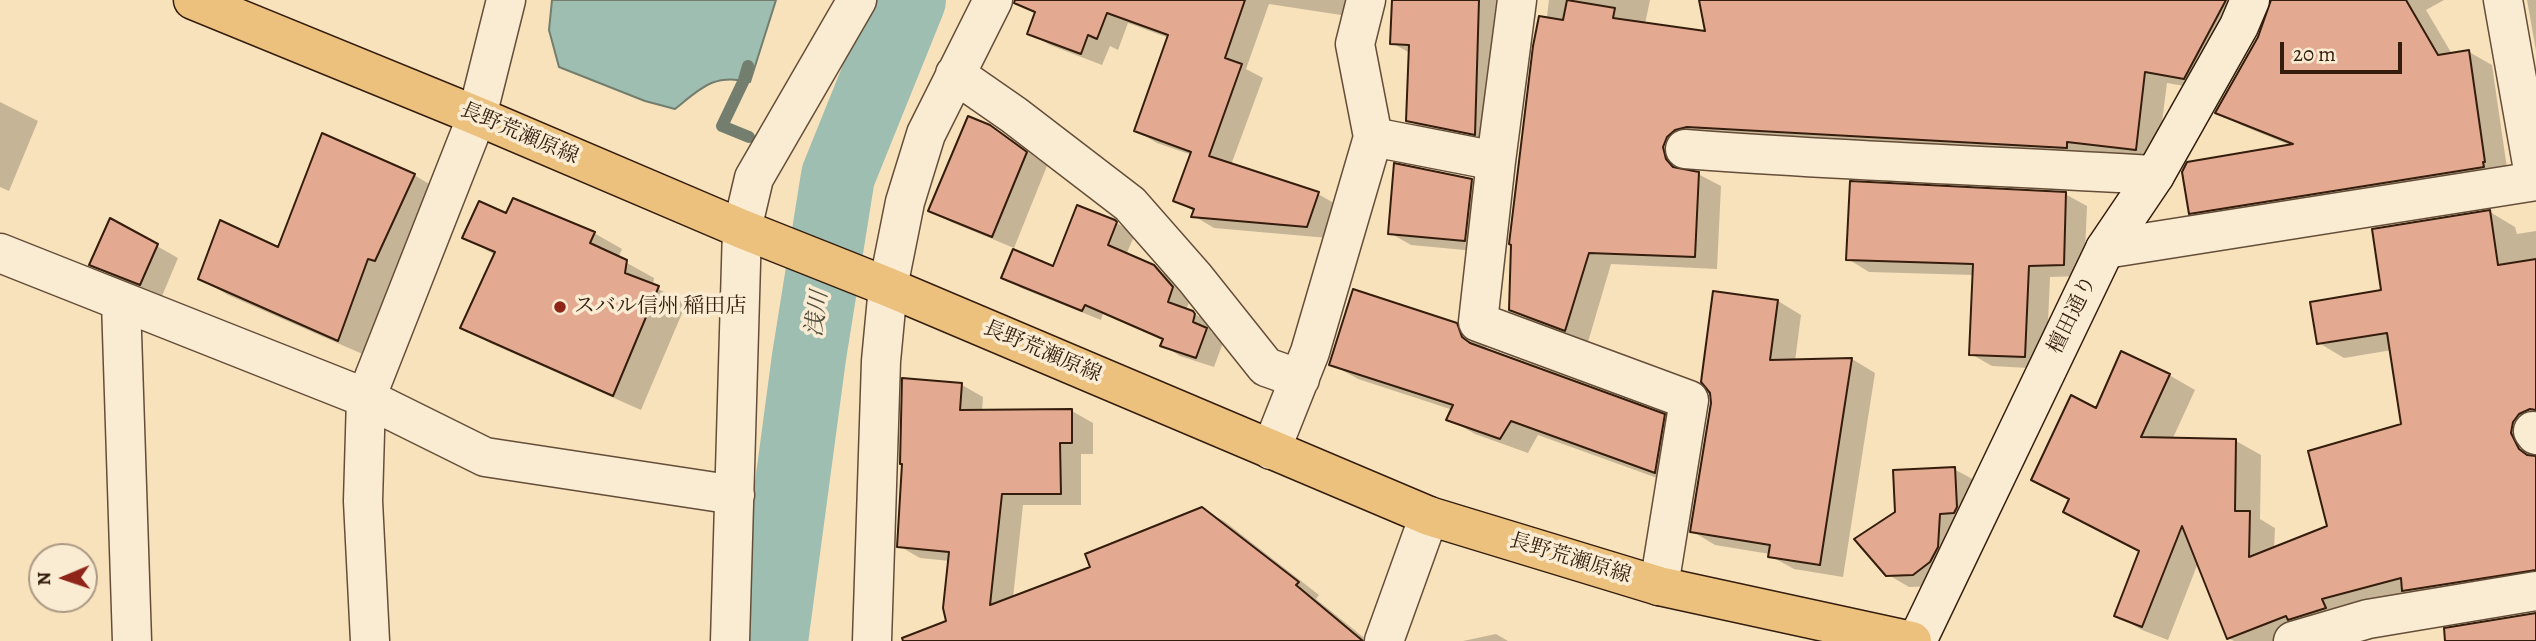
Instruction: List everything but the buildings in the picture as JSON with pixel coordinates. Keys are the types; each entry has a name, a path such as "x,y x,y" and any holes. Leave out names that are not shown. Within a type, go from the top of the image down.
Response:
{"main road":[{"name":"長野荒瀬原線","path":"193,0 880,284 1429,516 1659,586 1914,641"}],"street":[{"path":"370,641 363,501 366,398 477,116 506,0"},
{"path":"730,641 735,495 755,234 754,178 857,0"},
{"path":"872,641 881,361 880,284 926,134 993,0"},
{"path":"1271,450 1300,379 1373,137 1355,44 1366,0"},
{"path":"1517,0 1478,322 1689,400 1659,586"},
{"name":"檀田通り","path":"1914,641 2105,249 2155,175 2239,26 2250,0"},
{"path":"2105,249 2535,181 2503,0"},
{"path":"956,74 1130,204 1195,278 1266,367 1300,379"},
{"path":"1373,137 1496,161"},
{"path":"1685,149 1813,159 1926,162 2155,175"},
{"path":"0,253 366,398 485,457 735,495"},
{"path":"121,302 132,641"},
{"path":"1384,641 1429,516"},
{"path":"2293,641 2368,618 2536,591"}],"shaded area":[{"path":"552,0 776,0 750,82 727,79 717,81 701,89 675,109 645,101 559,67 549,30"}],"waterway":[{"name":"浅川","path":"771,641 809,357 838,176 909,0"},
{"path":"748,66 722,126 749,137"},
{"path":"819,167 839,172"}],"place":[{"name":"スバル信州 稲田店","path":"560,307"}]}
